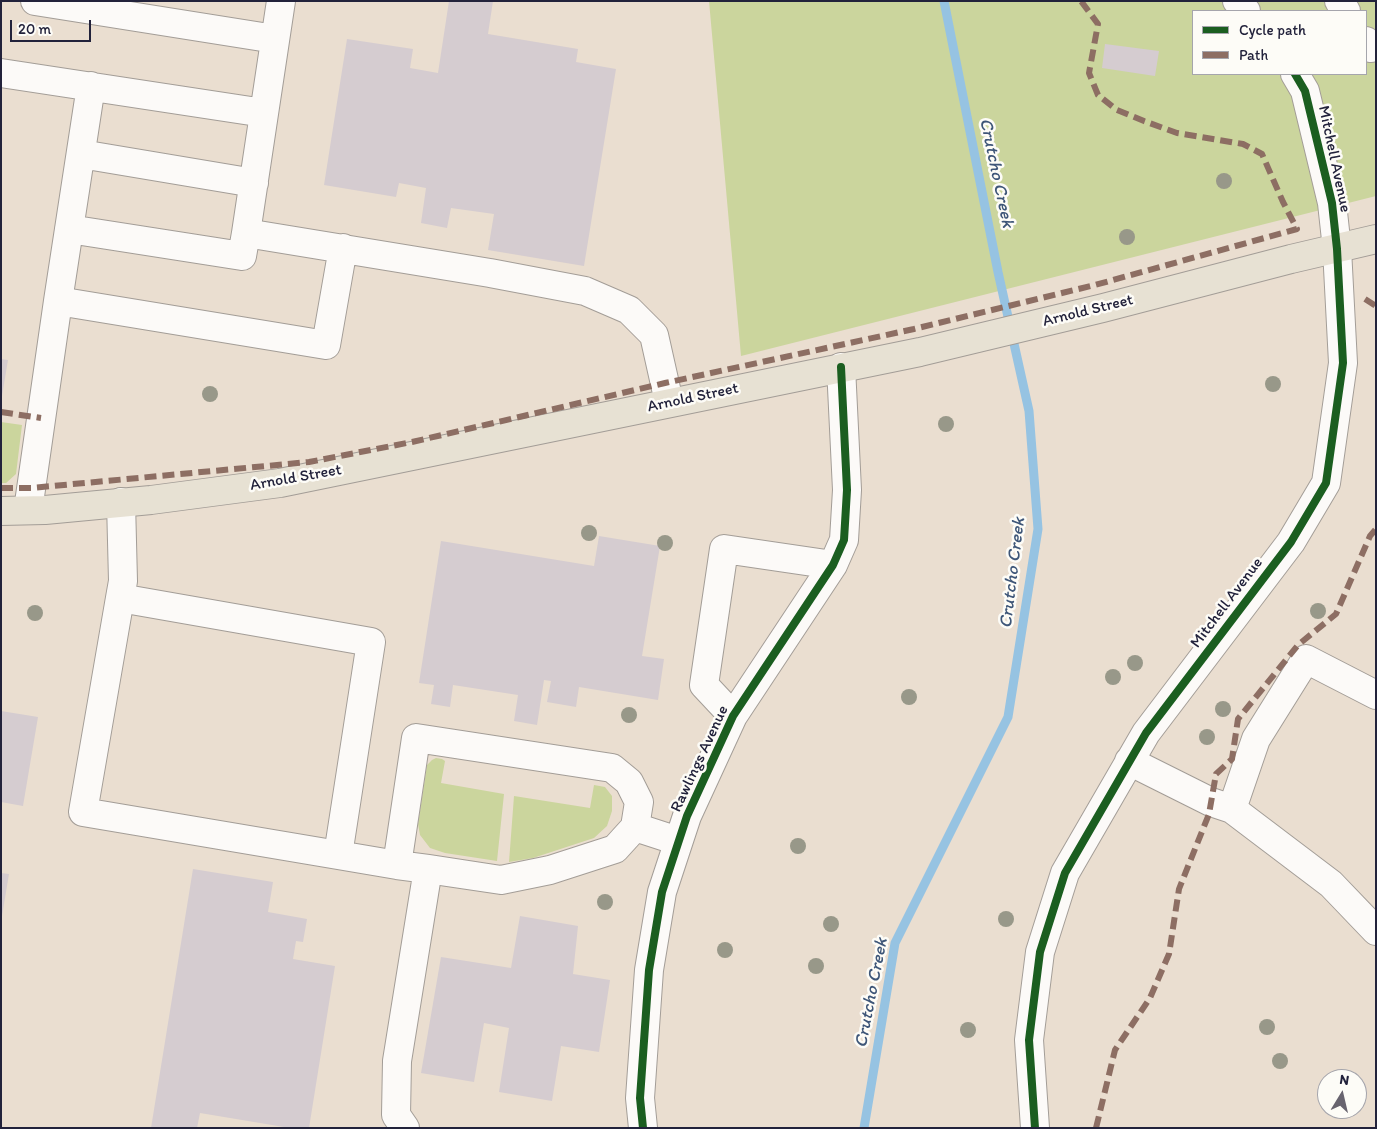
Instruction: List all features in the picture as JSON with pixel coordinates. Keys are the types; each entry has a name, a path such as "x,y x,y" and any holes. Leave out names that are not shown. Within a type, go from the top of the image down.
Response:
{"main road":[{"name":"Arnold Street","path":"1,511 121,502 280,483 920,352 1376,239"}],"street":[{"path":"35,1 275,39"},
{"path":"69,229 242,256 281,1"},
{"path":"1236,1 1245,10"},
{"path":"1,73 264,113"},
{"name":"Mitchell Avenue","path":"1035,1128 1029,1040 1040,952 1065,873 1146,732 1291,542 1326,483 1343,363 1337,248 1332,203 1305,90 1296,75"},
{"path":"28,510 91,86"},
{"path":"81,154 254,183"},
{"path":"246,233 490,273 584,291 629,310 654,335 669,402"},
{"path":"58,302 326,345 342,248"},
{"name":"Rawlings Avenue","path":"643,1128 640,1098 649,970 662,892 678,841 687,816 733,716 833,565 844,540 847,490 841,367"},
{"path":"121,502 123,581 83,812 397,865 500,880 550,870 615,849 635,827 639,802 628,782 612,768 416,738 397,865"},
{"path":"733,716 704,685 724,550 833,565"},
{"path":"120,598 370,642 338,855"},
{"path":"1232,809 1256,739 1306,659 1376,695"},
{"path":"1129,761 1211,802 1232,809 1331,884 1376,931"},
{"path":"635,827 678,841"},
{"path":"405,1128 396,1115 397,1061 428,869"}],"green space":[{"path":"709,1 1376,1 1376,196 741,356"},
{"path":"1,422 22,425 16,474 6,483 1,483"},
{"path":"436,758 445,761 441,783 504,794 497,861 445,853 430,848 420,835 418,824 427,765"},
{"path":"594,785 605,787 612,796 612,811 607,826 594,838 533,858 509,862 514,796 590,808"}],"building":[{"path":"449,1 493,1 488,34 578,49 576,62 616,69 584,266 488,250 494,214 451,208 447,228 421,223 426,188 399,183 396,197 324,185 347,39 413,49 410,68 438,73"},
{"path":"1105,44 1159,51 1155,76 1102,68"},
{"path":"1,359 8,360 2,396 1,396"},
{"path":"599,536 660,546 642,656 664,659 658,700 579,687 576,707 547,702 551,681 544,680 537,725 514,721 518,695 453,685 450,707 431,704 434,685 419,683 441,541 594,566"},
{"path":"1,711 38,717 23,806 1,802"},
{"path":"193,869 273,882 268,912 307,919 303,942 296,941 293,959 335,966 309,1128 290,1128 200,1113 197,1128 151,1128"},
{"path":"1,873 9,874 2,916 1,916"},
{"path":"520,916 578,926 573,974 610,980 599,1052 561,1046 552,1101 499,1092 509,1028 484,1023 474,1082 421,1073 441,957 511,968"}],"waterway":[{"name":"Crutcho Creek","path":"864,1128 895,943 1008,717 1038,529 1029,411 998,272 944,1"}],"marked path":[{"path":"1,488 31,488 309,462 412,442 665,383 914,329 1095,285 1297,229 1262,154 1243,144 1177,133 1117,110 1098,95 1089,73 1098,24 1081,1"},
{"path":"1365,299 1376,306"},
{"path":"1,412 41,418"},
{"path":"1096,1128 1115,1050 1150,998 1169,954 1179,889 1209,814 1216,774 1232,759 1238,719 1298,645 1336,614 1370,536 1376,529"}],"cycle path":[{"path":"1035,1128 1029,1040 1040,952 1065,873 1146,733 1291,542 1326,483 1343,363 1337,249 1332,203 1305,91 1296,75"},
{"path":"643,1128 640,1098 649,970 662,892 687,816 733,716 833,565 844,540 847,490 841,367"}]}
